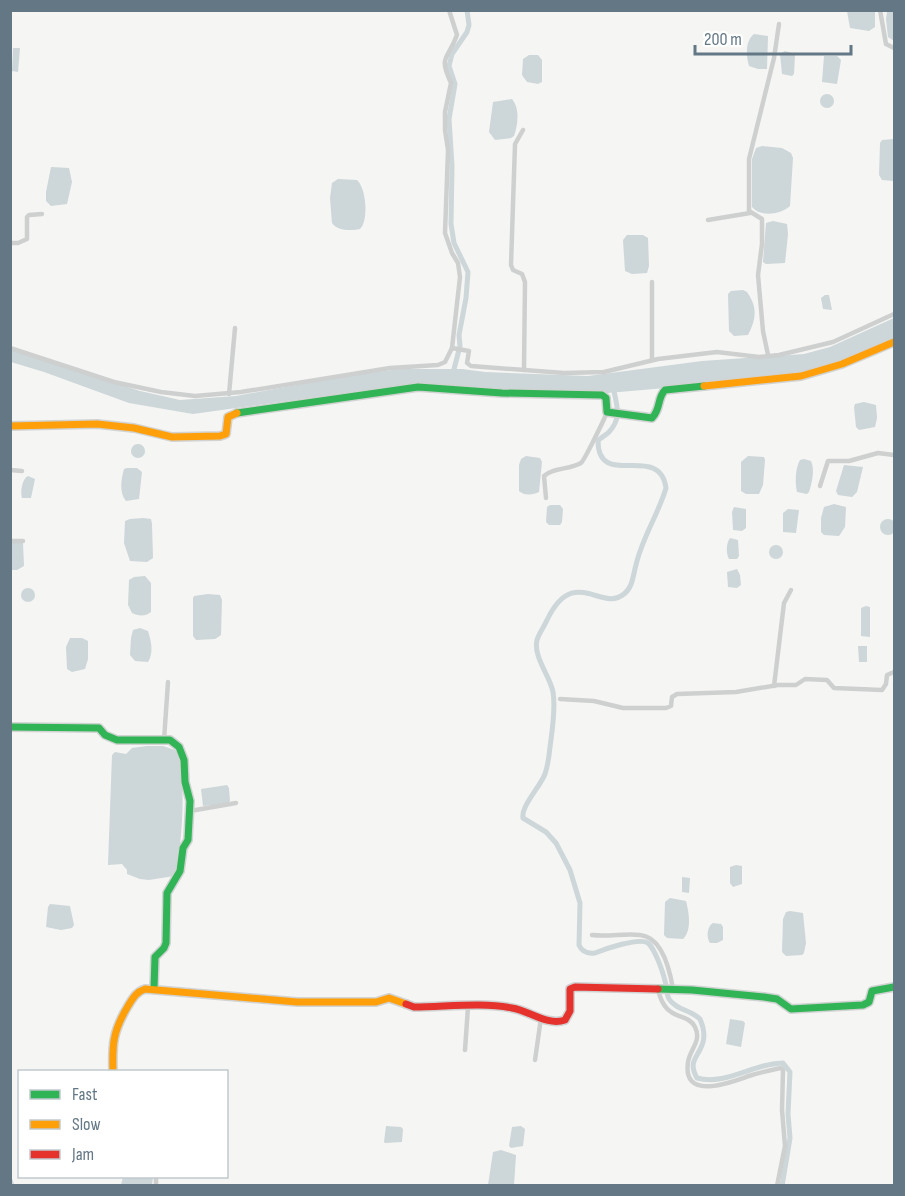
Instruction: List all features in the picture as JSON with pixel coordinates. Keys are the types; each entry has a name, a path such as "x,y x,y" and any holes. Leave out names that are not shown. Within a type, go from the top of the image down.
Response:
{"street":[{"path":"10,348 114,382 161,393 195,396 229,394 362,371 438,365 445,362 453,349 460,271 445,233 448,150 445,111 451,83 445,73 444,64 457,35 449,10"},
{"path":"880,10 886,44 894,48"},
{"path":"750,213 748,211 749,159 774,58 779,24"},
{"path":"523,130 515,144 511,265 513,270 522,273 525,282 524,370"},
{"path":"708,220 750,213 762,219 758,276 768,355"},
{"path":"10,243 18,243 27,239 28,215 42,214"},
{"path":"651,282 652,360"},
{"path":"453,349 469,351 467,363 471,366 564,373 604,372 652,360 717,352 759,357 833,342 894,314"},
{"path":"229,394 235,328"},
{"path":"609,412 655,417 662,393 668,389 801,376 842,364 894,342"},
{"path":"10,426 97,424 134,428 172,437 220,436 226,434 228,417 232,414 356,394 418,387 502,393 602,395 606,398 609,412 594,437 586,459 580,464 549,471 544,476 546,498"},
{"path":"820,486 828,461 849,461 878,453 894,455"},
{"path":"10,470 22,471"},
{"path":"10,541 23,541"},
{"path":"774,686 784,603 791,590"},
{"path":"560,699 594,701 623,708 666,708 670,706 672,697 676,694 736,693 774,686 796,685 811,678 827,680 834,688 882,690 886,684 887,675 894,672"},
{"path":"164,740 168,682"},
{"path":"10,727 99,728 109,738 117,740 175,742 182,752 190,811 188,840 183,848 180,871 168,889 165,946 155,957 154,989"},
{"path":"190,811 236,803"},
{"path":"592,936 641,935 648,937 665,959 672,989"},
{"path":"113,1070 114,1029 137,992 142,989 297,1002 368,1003 389,998 414,1007 513,1007 552,1022 565,1020 570,1011 570,989 575,987 672,989 772,998 791,1009 866,1004 869,1002 872,991 894,987"},
{"path":"659,989 662,1004 693,1024 695,1028 697,1041 688,1062 690,1077 698,1085 715,1087 776,1069 783,1070 784,1146 777,1185"},
{"path":"465,1050 468,1007"},
{"path":"535,1060 541,1018"}],"shaded area":[{"path":"847,11 875,11 875,27 869,31 850,28"},
{"path":"894,11 894,41 888,37 886,19 887,12"},
{"path":"754,34 768,36 767,69 749,66 748,45"},
{"path":"13,48 20,48 18,72 12,71"},
{"path":"785,51 795,54 792,76 782,74 780,54"},
{"path":"529,55 538,55 542,60 542,82 538,84 527,82 522,75 523,59"},
{"path":"824,56 837,56 841,60 837,84 822,82"},
{"path":"827,94 832,96 834,101 832,106 827,108 822,106 820,101 822,96"},
{"path":"512,99 515,103 517,117 514,136 495,140 489,132 493,102"},
{"path":"894,139 894,181 882,180 879,175 880,143 882,140"},
{"path":"762,146 782,148 791,153 793,158 790,206 776,213 760,212 752,207 752,159 756,148"},
{"path":"51,167 69,168 72,182 67,204 51,206 46,201"},
{"path":"338,179 357,180 363,190 365,219 360,229 341,229 332,223 330,198 332,183"},
{"path":"773,221 787,224 785,263 766,264 763,262 766,223"},
{"path":"627,235 643,235 648,238 647,273 632,274 625,271 623,240"},
{"path":"731,291 747,292 753,303 754,319 748,335 734,336 729,331 728,294"},
{"path":"829,295 832,310 823,309 821,298"},
{"path":"894,318 894,338 835,366 782,378 596,394 409,384 193,414 129,403 11,362 10,349 140,391 180,400 236,396 351,375 401,369 462,369 588,376 702,361 804,354 830,347"},
{"path":"864,402 876,405 877,418 875,427 859,430 856,427 854,407 855,404"},
{"path":"138,444 143,446 145,451 143,456 138,458 133,456 131,451 133,446"},
{"path":"526,456 540,458 542,462 539,492 531,494 523,494 519,491 519,465 521,459"},
{"path":"748,456 764,457 765,460 763,485 759,494 746,494 741,491 741,462"},
{"path":"804,459 811,461 813,468 807,494 797,492 796,484 798,464"},
{"path":"844,465 863,467 857,492 852,497 838,495 836,491"},
{"path":"137,468 142,472 139,499 126,501 122,494 122,477 124,469"},
{"path":"28,476 35,479 31,498 22,498 22,486"},
{"path":"834,504 846,507 845,527 839,536 824,535 821,532 821,518 824,507"},
{"path":"560,505 563,509 560,525 549,525 546,522 547,507"},
{"path":"734,507 746,509 746,528 742,531 733,530"},
{"path":"788,509 799,510 796,533 783,532 783,513"},
{"path":"151,519 153,558 147,562 130,561 124,543 125,521"},
{"path":"888,519 896,527 888,535 880,527"},
{"path":"730,538 738,540 739,556 737,559 728,557 727,546"},
{"path":"10,543 23,543 24,566 11,570"},
{"path":"773,545 779,545 783,552 779,559 773,559 769,555 769,549"},
{"path":"737,569 741,585 737,588 728,587 727,572"},
{"path":"145,576 151,583 151,612 139,615 132,613 128,605 129,580"},
{"path":"28,588 33,590 35,595 33,600 28,602 23,600 21,595 23,590"},
{"path":"208,594 220,595 222,600 221,635 215,639 196,640 193,636 193,598"},
{"path":"870,607 870,637 861,636 861,608"},
{"path":"140,628 148,631 150,639 151,650 148,662 135,661 130,655 133,630"},
{"path":"70,638 82,638 88,641 88,659 85,669 72,672 67,669 66,647"},
{"path":"858,646 867,646 867,662 859,662"},
{"path":"163,746 175,750 179,760 183,793 181,831 174,876 149,880 127,874 122,864 108,865 112,755 115,752 126,754 132,748"},
{"path":"227,785 230,801 227,804 203,806 201,789"},
{"path":"742,866 742,884 733,887 730,883 730,867"},
{"path":"682,877 690,878 689,893 682,892"},
{"path":"670,898 686,901 689,926 683,939 667,938 664,935 665,902"},
{"path":"50,904 70,906 74,925 72,928 61,930 46,927"},
{"path":"786,912 803,913 806,943 802,955 786,956 782,952 783,919"},
{"path":"713,923 721,924 723,927 723,940 717,943 710,943 708,938 708,929"},
{"path":"730,1019 745,1023 741,1047 726,1044"},
{"path":"386,1126 403,1129 402,1142 384,1142"},
{"path":"521,1126 525,1129 523,1146 511,1148 509,1146 512,1127"},
{"path":"501,1150 516,1155 514,1185 488,1185 493,1152"},
{"path":"123,1178 153,1178 152,1185 121,1185"}],"waterway":[{"path":"453,373 460,346 459,335 468,272 454,243 451,224 452,166 449,119 455,84 449,66 452,54 467,32 469,25 467,10"},
{"path":"613,386 617,416 609,432 598,441 601,455 608,463 653,468 661,475 666,488 642,545 627,591 615,598 577,592 567,595 557,604 538,637 537,653 553,692 553,720 546,771 525,808 523,818 546,832 556,843 570,870 580,903 579,945 583,951 595,953 630,942 648,943 661,967 669,999 676,1006 700,1019 704,1036 693,1063 697,1078 719,1079 761,1066 783,1063 790,1072 788,1114 790,1138 782,1186"},
{"path":"10,1180 12,1186"}],"traffic: fast":[{"path":"237,413 418,387 502,393 602,395 606,398 607,412 652,418 665,390 704,386"},
{"path":"10,727 99,728 105,735 117,740 170,740 179,747 184,760 185,782 190,801 188,840 183,848 180,871 167,893 166,943 155,957 154,989"},
{"path":"658,989 764,997 777,999 791,1009 863,1005 869,1002 872,991 894,987"}],"traffic: slow":[{"path":"704,386 801,376 842,364 894,342"},
{"path":"10,426 97,424 134,428 172,437 220,436 226,434 228,417 237,413"},
{"path":"113,1070 113,1045 116,1030 133,998 145,989 297,1002 376,1002 389,998 406,1004"}],"traffic: jam":[{"path":"406,1004 414,1007 500,1006 519,1010 545,1020 558,1021 565,1020 570,1011 570,989 575,987 658,989"}]}
